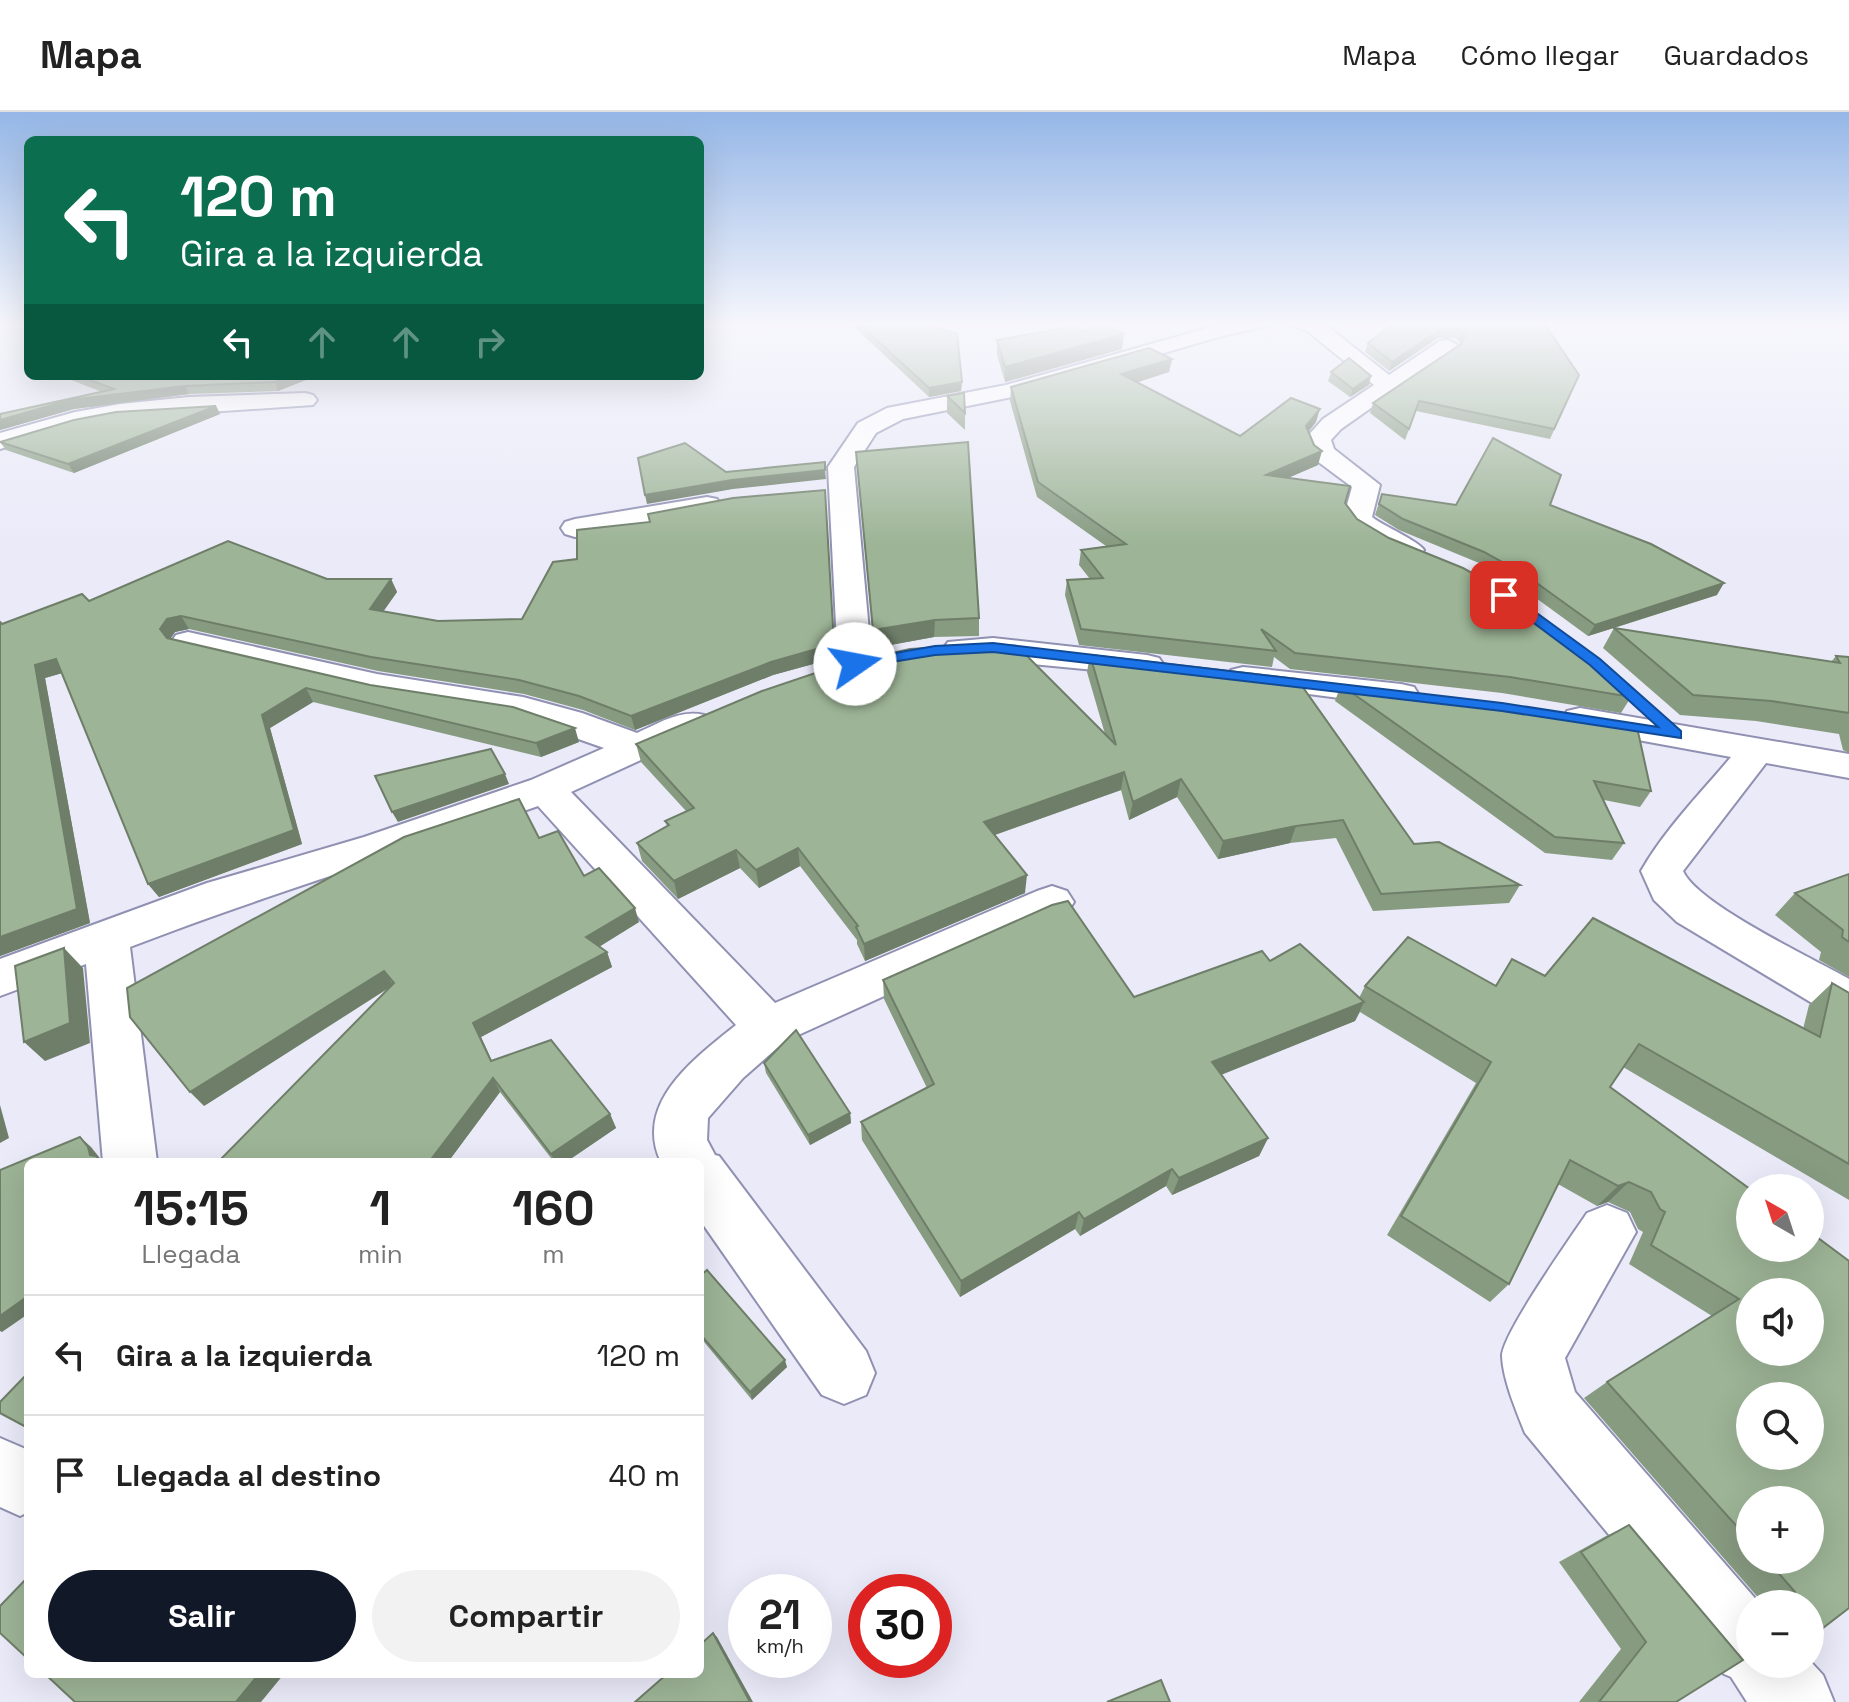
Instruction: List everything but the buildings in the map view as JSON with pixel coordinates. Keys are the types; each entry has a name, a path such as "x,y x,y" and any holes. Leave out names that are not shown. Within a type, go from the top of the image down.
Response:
{"street":[{"path":"982,396 896,413 867,428 841,467 841,668 908,654 993,648 1440,700"},
{"path":"1374,396 1332,424 1318,439 1322,453 1366,485 1357,519 1378,536 1433,560"},
{"path":"0,441 73,419 117,411 164,405 305,400"},
{"path":"813,492 843,489"},
{"path":"575,528 734,500"},
{"path":"188,642 377,685 523,708 569,721 635,746"},
{"path":"1641,703 1675,734"},
{"path":"0,978 222,894 379,847 545,789 635,746 717,713"},
{"path":"1549,714 1849,766"},
{"path":"1756,750 1735,780 1675,849 1662,871 1669,889 1693,911 1849,1002"},
{"path":"545,789 768,1027"},
{"path":"688,1158 680,1146 682,1110 725,1063 768,1027 1052,902"},
{"path":"106,938 130,1158"},
{"path":"704,1180 844,1373"},
{"path":"1607,1232 1533,1354 1548,1410 1736,1632"},
{"path":"1775,1678 1796,1702"}],"route":[{"path":"855,664 935,650 993,648 1502,707 1675,734 1595,662 1504,595"}]}
